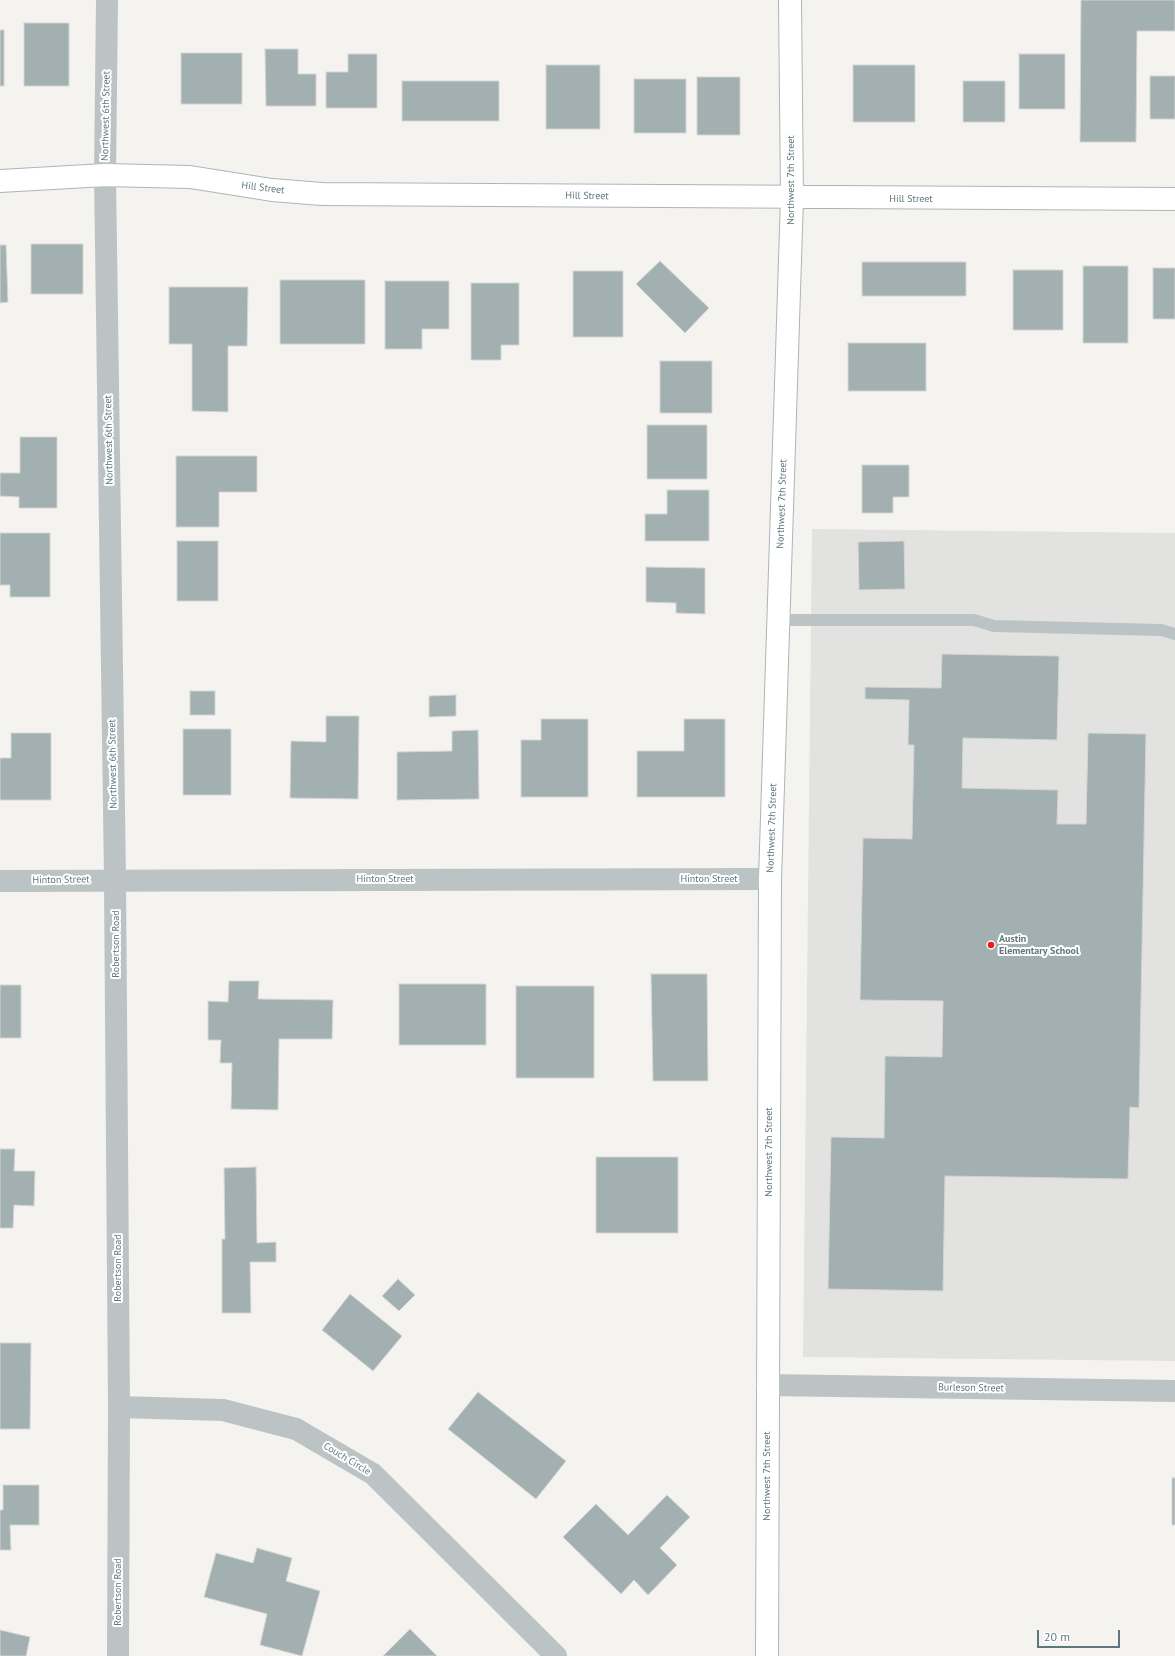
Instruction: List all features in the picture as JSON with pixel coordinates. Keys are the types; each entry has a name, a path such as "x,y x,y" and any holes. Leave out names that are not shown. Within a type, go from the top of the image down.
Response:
{"street":[{"name":"Northwest 6th Street","path":"107,0 105,175 115,879"},
{"name":"Northwest 7th Street","path":"767,1656 770,879 792,198 790,0"},
{"name":"Hill Street","path":"0,181 105,175 190,177 272,190 322,194 792,198 1175,199"},
{"name":"Hinton Street","path":"0,881 115,879 770,879"},
{"name":"Robertson Road","path":"115,879 119,1407 118,1656"},
{"name":"Burleson Street","path":"767,1385 1175,1391"},
{"name":"Couch Circle","path":"119,1407 223,1410 296,1429 373,1474 556,1656"}],"lane":[{"path":"778,620 974,620 994,626 1161,630 1175,634"}],"shaded area":[{"name":"Austin Elementary School","path":"812,529 1175,533 1175,1361 803,1357"}],"building":[{"path":"1081,0 1175,0 1175,31 1137,31 1136,142 1080,142"},
{"path":"24,23 69,23 69,86 24,86"},
{"path":"0,30 4,30 4,86 0,86"},
{"path":"265,49 298,49 298,74 316,74 316,106 266,106"},
{"path":"181,53 242,53 242,104 181,104"},
{"path":"348,54 377,54 377,108 326,108 326,72 348,72"},
{"path":"1019,54 1065,54 1065,109 1019,109"},
{"path":"546,65 600,65 600,129 546,129"},
{"path":"853,65 915,65 915,122 853,122"},
{"path":"1150,76 1175,76 1175,119 1150,119"},
{"path":"697,77 740,77 740,135 697,135"},
{"path":"634,79 686,79 686,133 634,133"},
{"path":"402,81 499,81 499,121 402,121"},
{"path":"963,81 1005,81 1005,122 963,122"},
{"path":"31,244 83,244 83,294 31,294"},
{"path":"0,245 6,245 8,302 0,303"},
{"path":"660,261 709,308 685,333 636,284"},
{"path":"862,262 966,262 966,296 862,296"},
{"path":"1083,266 1128,266 1128,343 1083,343"},
{"path":"1153,268 1175,268 1175,319 1153,319"},
{"path":"1013,270 1063,270 1063,330 1013,330"},
{"path":"573,271 623,271 623,337 573,337"},
{"path":"280,280 365,280 365,344 280,344"},
{"path":"385,281 449,281 449,329 422,329 422,349 385,349"},
{"path":"471,283 519,283 519,345 501,345 501,360 471,360"},
{"path":"169,287 248,287 247,346 228,346 228,412 192,411 192,344 169,344"},
{"path":"848,343 926,343 926,391 848,391"},
{"path":"660,361 712,361 712,413 660,413"},
{"path":"647,425 707,425 707,479 647,479"},
{"path":"20,437 57,437 57,508 19,508 19,497 0,496 0,473 20,473"},
{"path":"176,456 257,456 257,492 219,492 219,527 176,527"},
{"path":"862,465 909,465 909,497 893,497 893,513 862,513"},
{"path":"667,490 709,490 709,541 645,541 645,514 667,514"},
{"path":"0,533 50,533 50,597 10,597 10,585 0,585"},
{"path":"177,541 218,541 218,601 177,601"},
{"path":"904,541 905,589 859,590 858,542"},
{"path":"646,567 705,568 705,614 676,613 676,603 646,602"},
{"path":"942,654 1059,656 1057,740 963,738 962,788 1058,790 1057,824 1086,824 1088,733 1146,734 1139,1108 1130,1107 1128,1179 945,1176 943,1291 828,1289 831,1137 884,1138 885,1056 942,1057 943,1001 860,1000 863,838 912,839 914,745 908,745 909,700 865,699 865,687 941,688"},
{"path":"190,691 215,691 215,715 190,715"},
{"path":"456,695 456,716 429,717 429,696"},
{"path":"326,716 359,716 358,799 290,798 291,741 326,742"},
{"path":"541,719 588,719 588,797 521,797 521,740 541,740"},
{"path":"684,719 725,719 725,797 637,797 637,751 684,751"},
{"path":"183,729 231,729 231,795 183,795"},
{"path":"478,730 479,799 397,800 397,752 452,751 452,731"},
{"path":"11,733 51,733 51,800 0,800 0,758 11,758"},
{"path":"651,974 707,974 708,1081 653,1081"},
{"path":"229,981 259,981 258,999 333,1000 332,1039 279,1039 278,1110 231,1109 232,1063 220,1063 221,1040 208,1040 208,1001 228,1002"},
{"path":"399,984 486,984 486,1045 399,1045"},
{"path":"0,985 21,985 21,1038 0,1038"},
{"path":"516,986 594,986 594,1078 516,1078"},
{"path":"0,1149 15,1149 14,1171 35,1171 34,1206 14,1205 13,1228 0,1228"},
{"path":"596,1157 678,1157 678,1233 596,1233"},
{"path":"256,1167 257,1243 276,1242 276,1262 250,1262 251,1313 222,1313 222,1239 225,1239 224,1168"},
{"path":"398,1279 415,1295 399,1311 382,1296"},
{"path":"350,1294 402,1336 373,1371 322,1330"},
{"path":"0,1343 31,1343 30,1429 0,1429"},
{"path":"478,1392 566,1461 536,1499 448,1429"},
{"path":"1172,1478 1175,1478 1175,1525 1172,1525"},
{"path":"3,1485 39,1485 39,1525 10,1525 11,1550 0,1550 0,1510 3,1510"},
{"path":"667,1495 690,1517 660,1548 677,1565 648,1595 634,1580 621,1594 563,1537 596,1504 628,1535"},
{"path":"257,1548 292,1558 286,1581 320,1591 302,1656 260,1645 267,1614 204,1597 216,1553 253,1563"},
{"path":"410,1629 437,1656 383,1656"},
{"path":"0,1630 30,1637 26,1656 0,1656"}],"place":[{"name":"Austin Elementary School","path":"991,945"}]}
